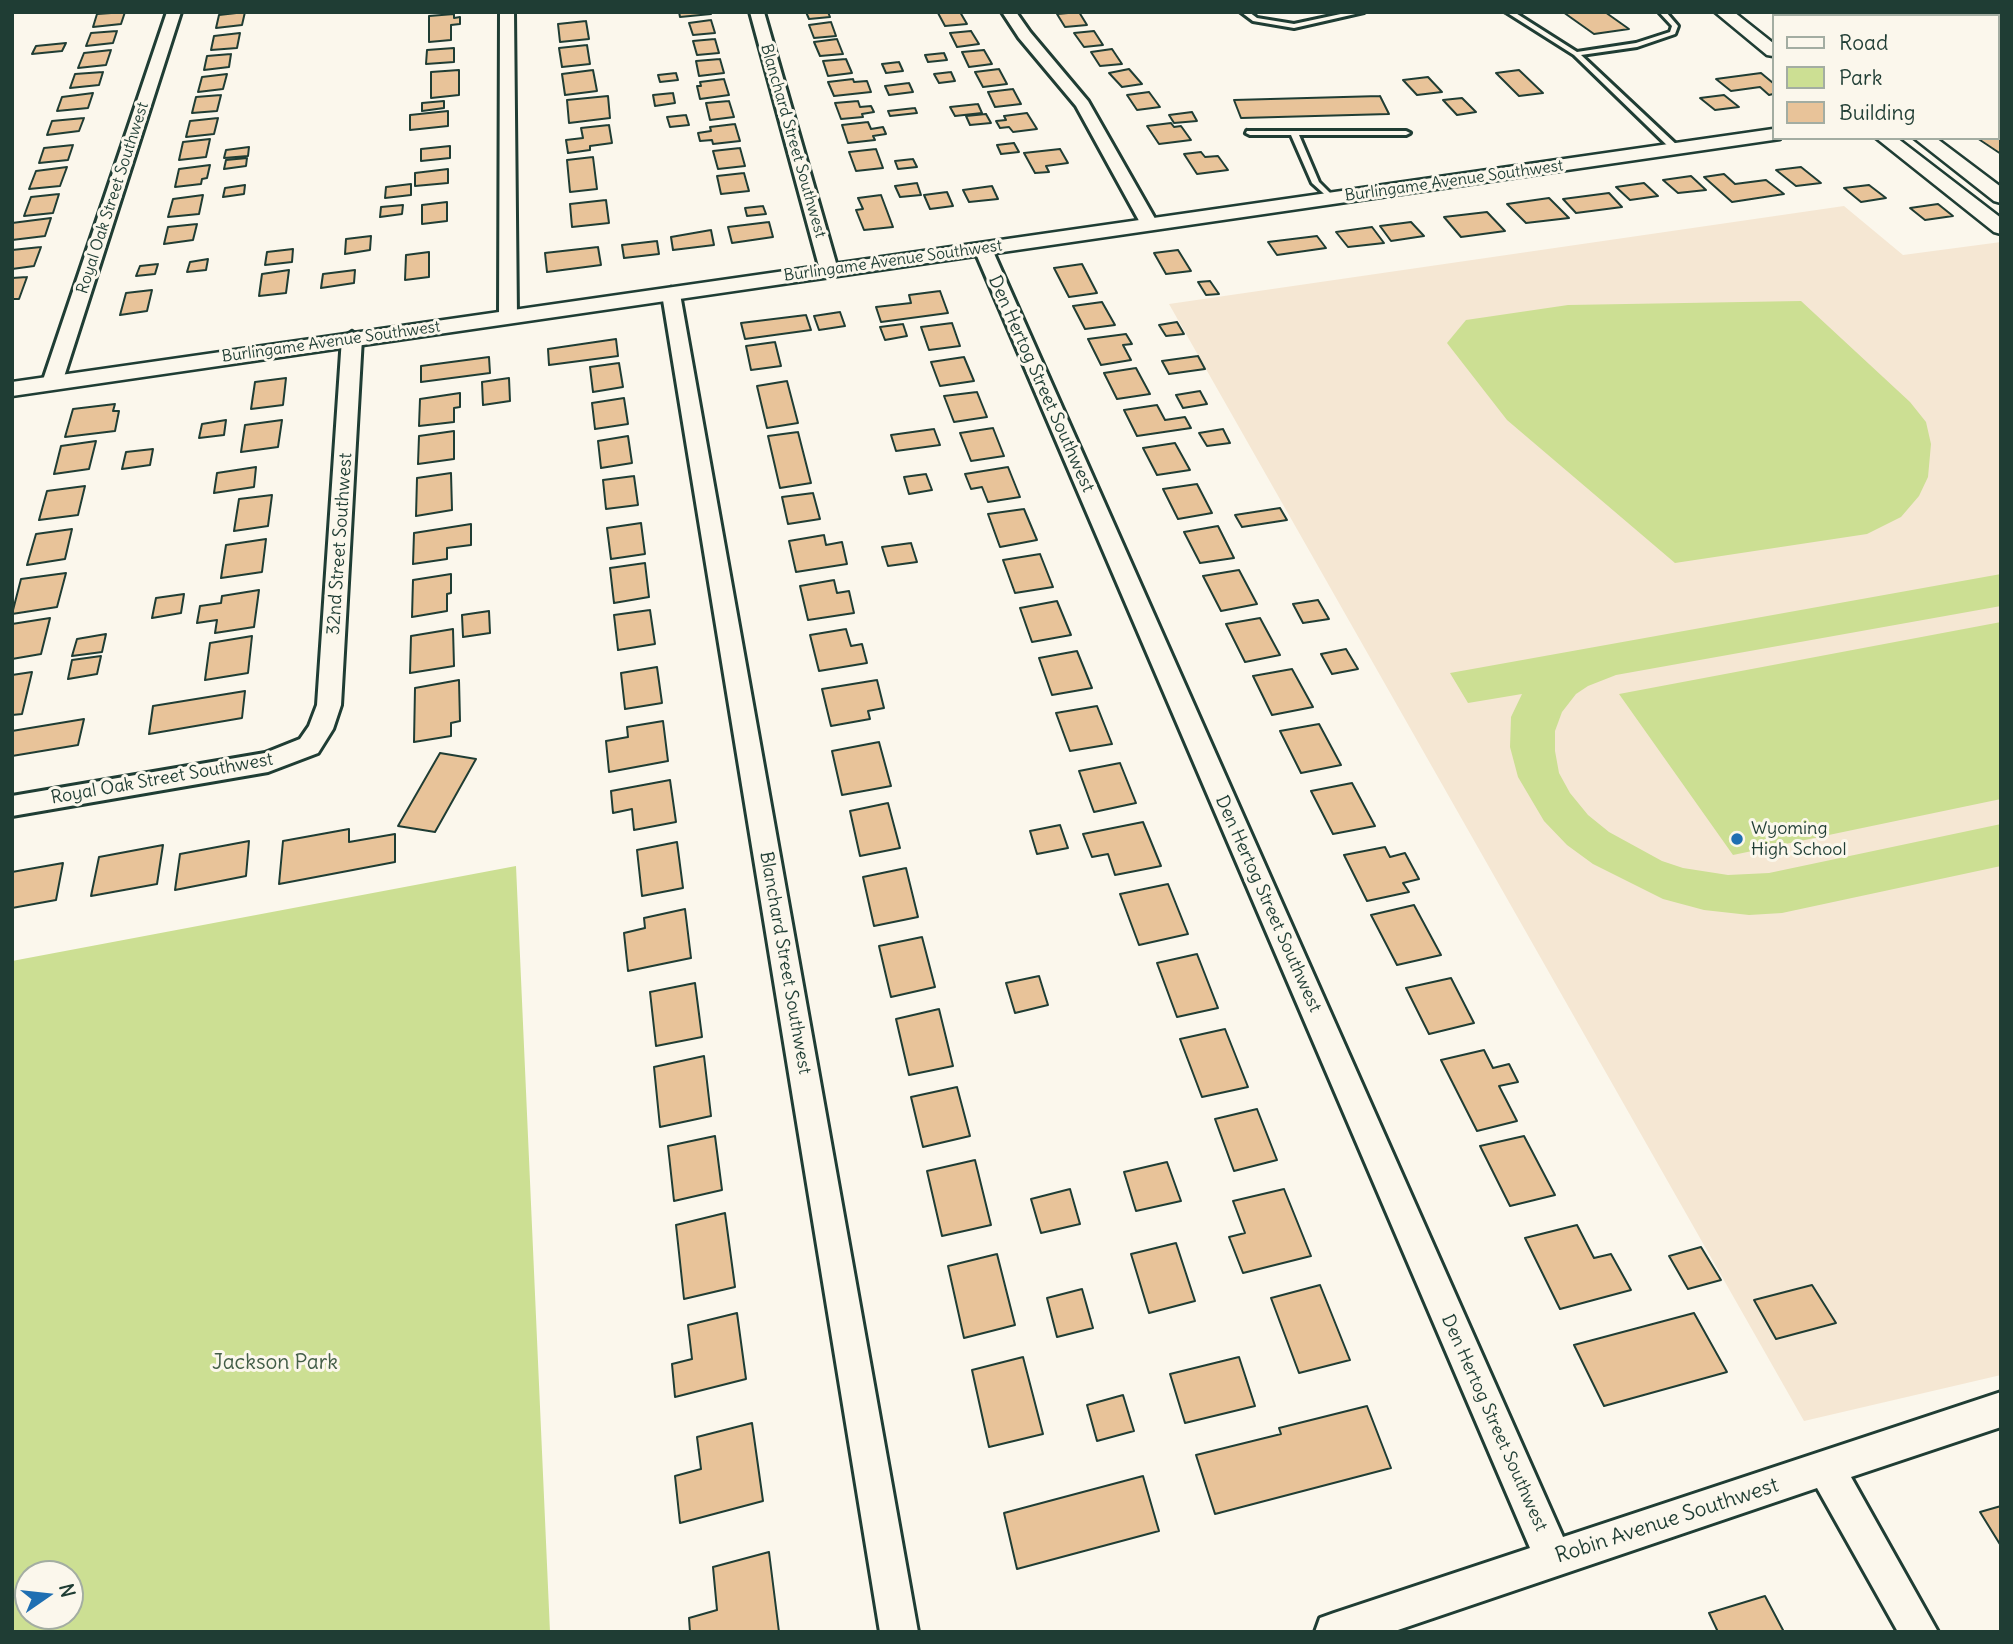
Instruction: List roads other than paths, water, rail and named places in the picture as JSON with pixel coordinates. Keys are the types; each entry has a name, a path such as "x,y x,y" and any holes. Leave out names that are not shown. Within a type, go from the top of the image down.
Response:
{"street":[{"name":"Royal Oak Street Southwest","path":"52,383 174,12"},
{"path":"507,12 508,317"},
{"name":"Blanchard Street Southwest","path":"757,12 829,270"},
{"path":"1009,12 1024,35 1083,104 1149,224"},
{"path":"1723,12 1772,50"},
{"name":"Burlingame Avenue Southwest","path":"12,389 1772,135"},
{"path":"1888,140 2001,228"},
{"path":"1926,140 1999,194"},
{"name":"Den Hertog Street Southwest","path":"982,249 1553,1558"},
{"name":"Blanchard Street Southwest","path":"671,294 899,1632"},
{"name":"32nd Street Southwest","path":"309,746 321,729 329,705 352,338"},
{"name":"Royal Oak Street Southwest","path":"12,806 268,762 309,746"},
{"name":"Robin Avenue Southwest","path":"1334,1632 2001,1409"},
{"path":"1826,1469 1919,1632"}],"lane":[{"path":"1244,12 1255,20 1294,26 1361,12"},
{"path":"1509,12 1576,54 1676,149"},
{"path":"1576,54 1637,45 1673,33 1675,26 1662,12"},
{"path":"1250,133 1406,133"},
{"path":"1294,133 1316,183 1331,198"}],"place":[{"name":"Wyoming High School","path":"1737,839"}],"park label":[{"name":"Jackson Park","path":"275,1363"}]}
